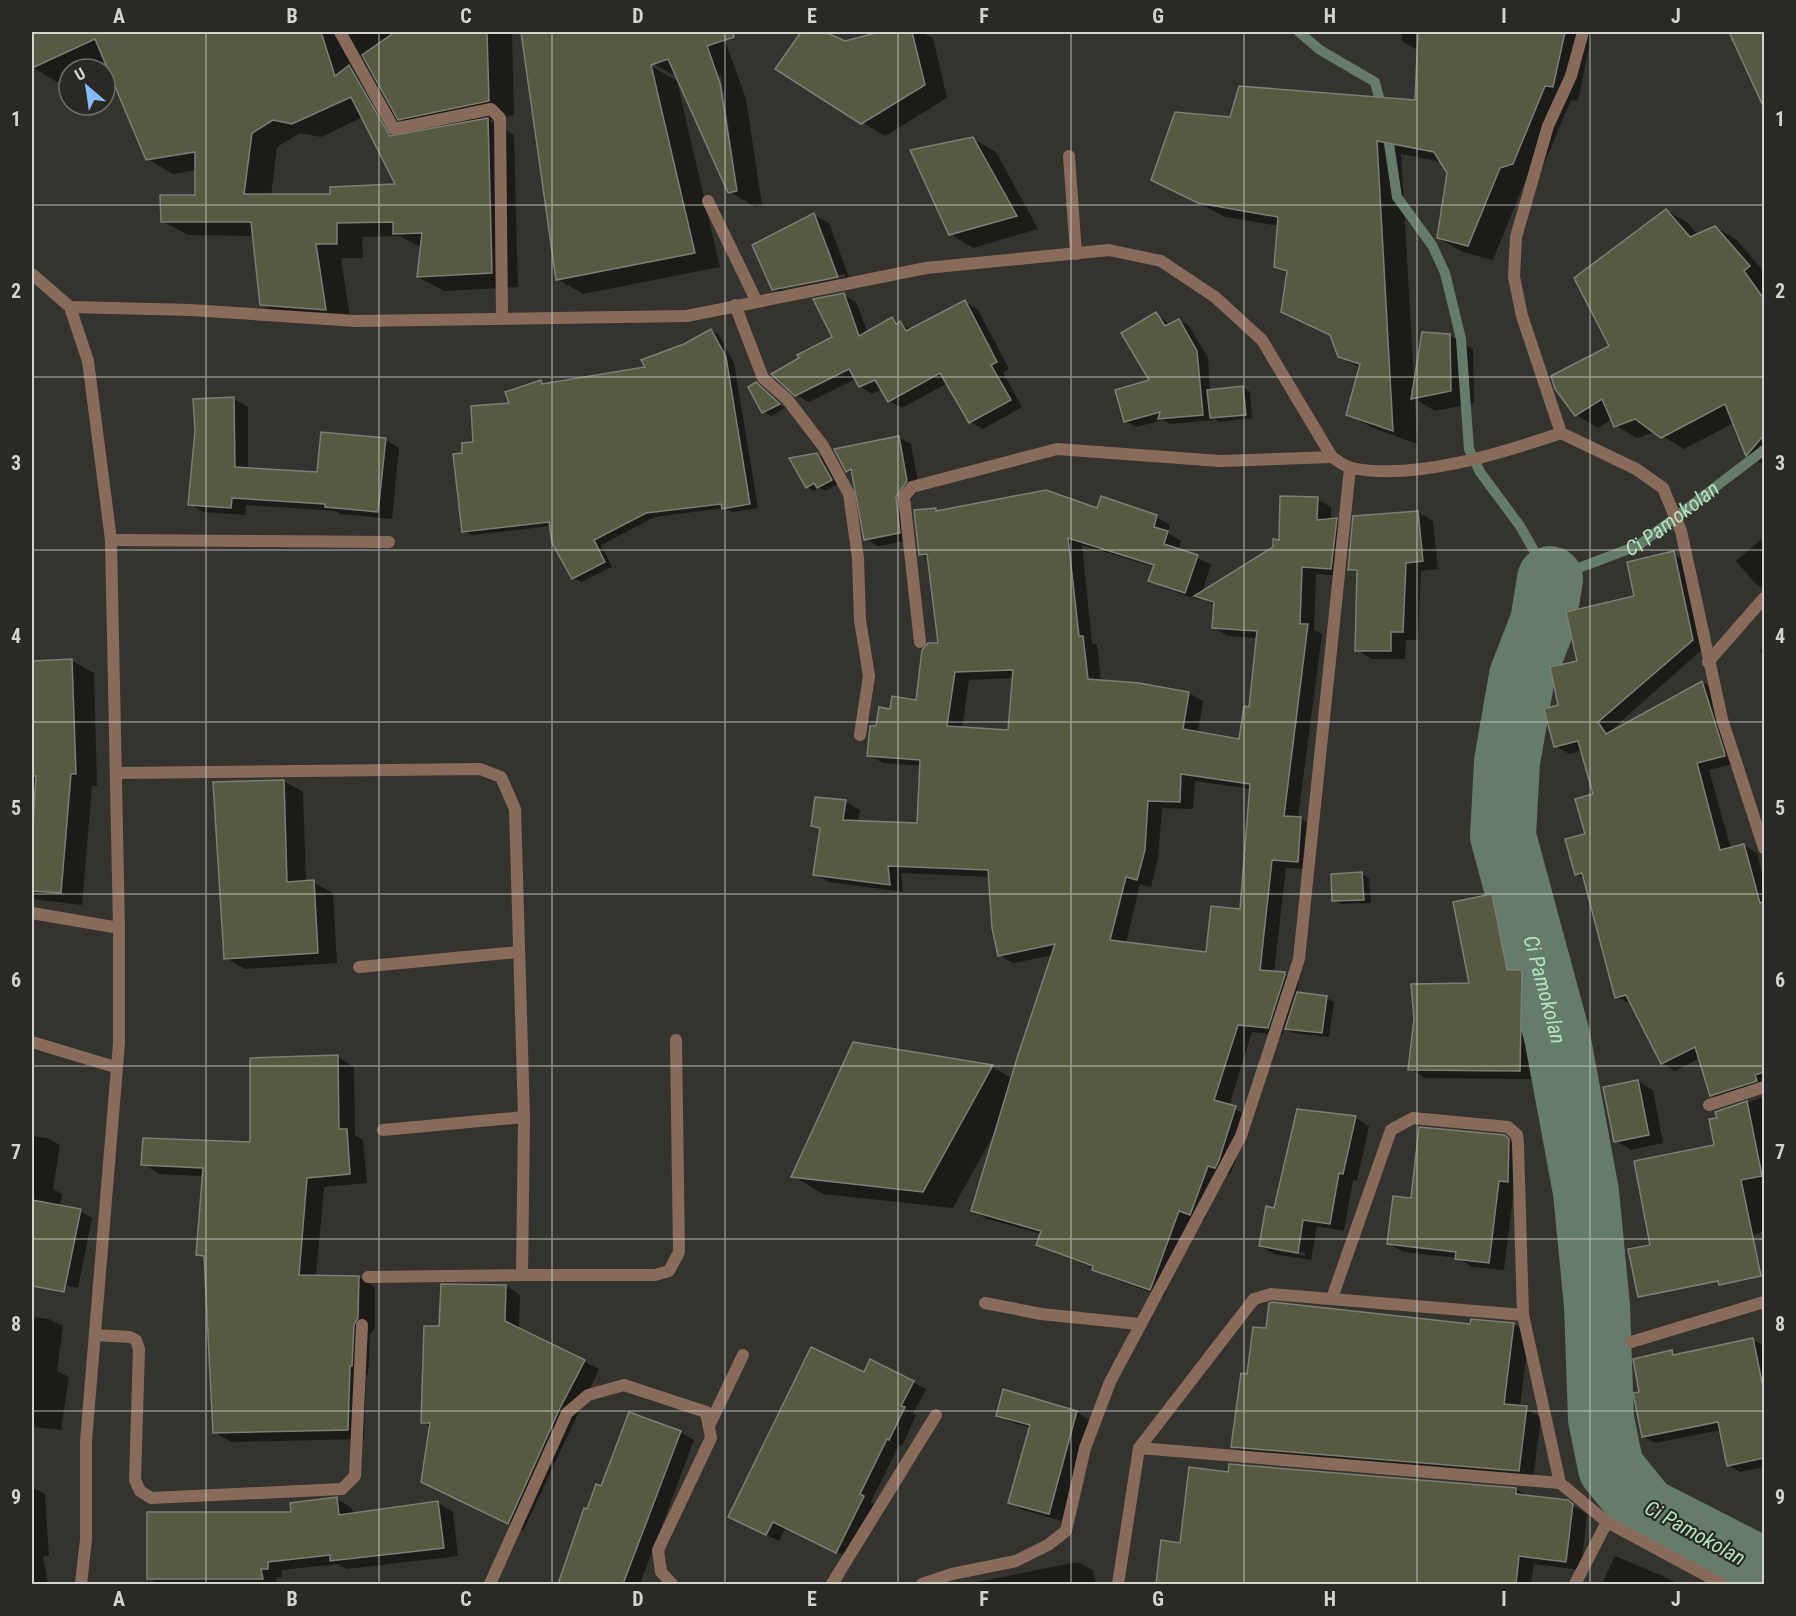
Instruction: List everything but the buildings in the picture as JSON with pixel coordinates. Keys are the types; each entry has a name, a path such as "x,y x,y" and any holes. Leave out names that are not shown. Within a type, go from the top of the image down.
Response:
{"street":[{"path":"340,32 394,129 491,109 500,118 502,317"},
{"path":"1561,433 1522,316 1514,277 1516,237 1548,126 1571,76 1583,32"},
{"path":"1069,156 1076,254"},
{"path":"708,201 756,300"},
{"path":"70,307 191,310 356,321 687,316 756,300 802,294 926,268 1109,250 1161,261 1215,297 1262,340 1332,457 1350,468 1386,471 1449,466 1561,433 1636,470 1663,488 1681,531 1722,719 1764,848"},
{"path":"32,274 70,307 88,361 111,540 117,773 119,1043 115,1067 86,1440 86,1539 81,1584"},
{"path":"735,305 764,378 787,399 823,446 849,494 858,558 860,620 869,676 860,735"},
{"path":"920,642 904,497 912,487 1058,449 1220,461 1332,457"},
{"path":"922,1584 952,1574 1016,1561 1048,1545 1066,1531 1085,1448 1110,1382 1240,1136 1299,959 1350,468"},
{"path":"111,540 389,542"},
{"path":"1708,662 1764,598"},
{"path":"117,773 480,769 501,777 514,809 524,1117 522,1275"},
{"path":"32,914 119,928"},
{"path":"359,967 519,952"},
{"path":"368,1277 655,1275 669,1270 679,1252 676,1040"},
{"path":"32,1042 115,1067"},
{"path":"1709,1105 1764,1087"},
{"path":"383,1130 524,1117"},
{"path":"1332,1298 1391,1130 1413,1118 1508,1127 1517,1135 1523,1315 1560,1483"},
{"path":"1118,1584 1139,1448 1254,1299 1271,1294 1523,1315"},
{"path":"1631,1342 1764,1302"},
{"path":"985,1303 1041,1314 1139,1324"},
{"path":"95,1335 130,1337 136,1340 139,1349 135,1480 141,1491 151,1498 342,1489 349,1484 355,1476 362,1325"},
{"path":"709,1426 743,1355"},
{"path":"490,1584 567,1413 588,1395 624,1385 706,1412 711,1438 658,1550 661,1572 672,1584"},
{"path":"832,1584 936,1415"},
{"path":"1139,1448 1560,1483 1607,1522 1722,1584"},
{"path":"1575,1584 1607,1522"}],"waterway":[{"path":"1299,32 1320,50 1375,82 1382,109"},
{"path":"1387,130 1397,197 1432,245 1445,273 1461,339 1469,449 1480,472 1520,526 1550,579 1639,545 1764,450"},
{"name":"Ci Pamokolan","path":"1550,579 1543,622 1522,676 1507,762 1503,836 1557,1036 1586,1192 1597,1306 1601,1419 1611,1468 1645,1510 1764,1571"}]}
